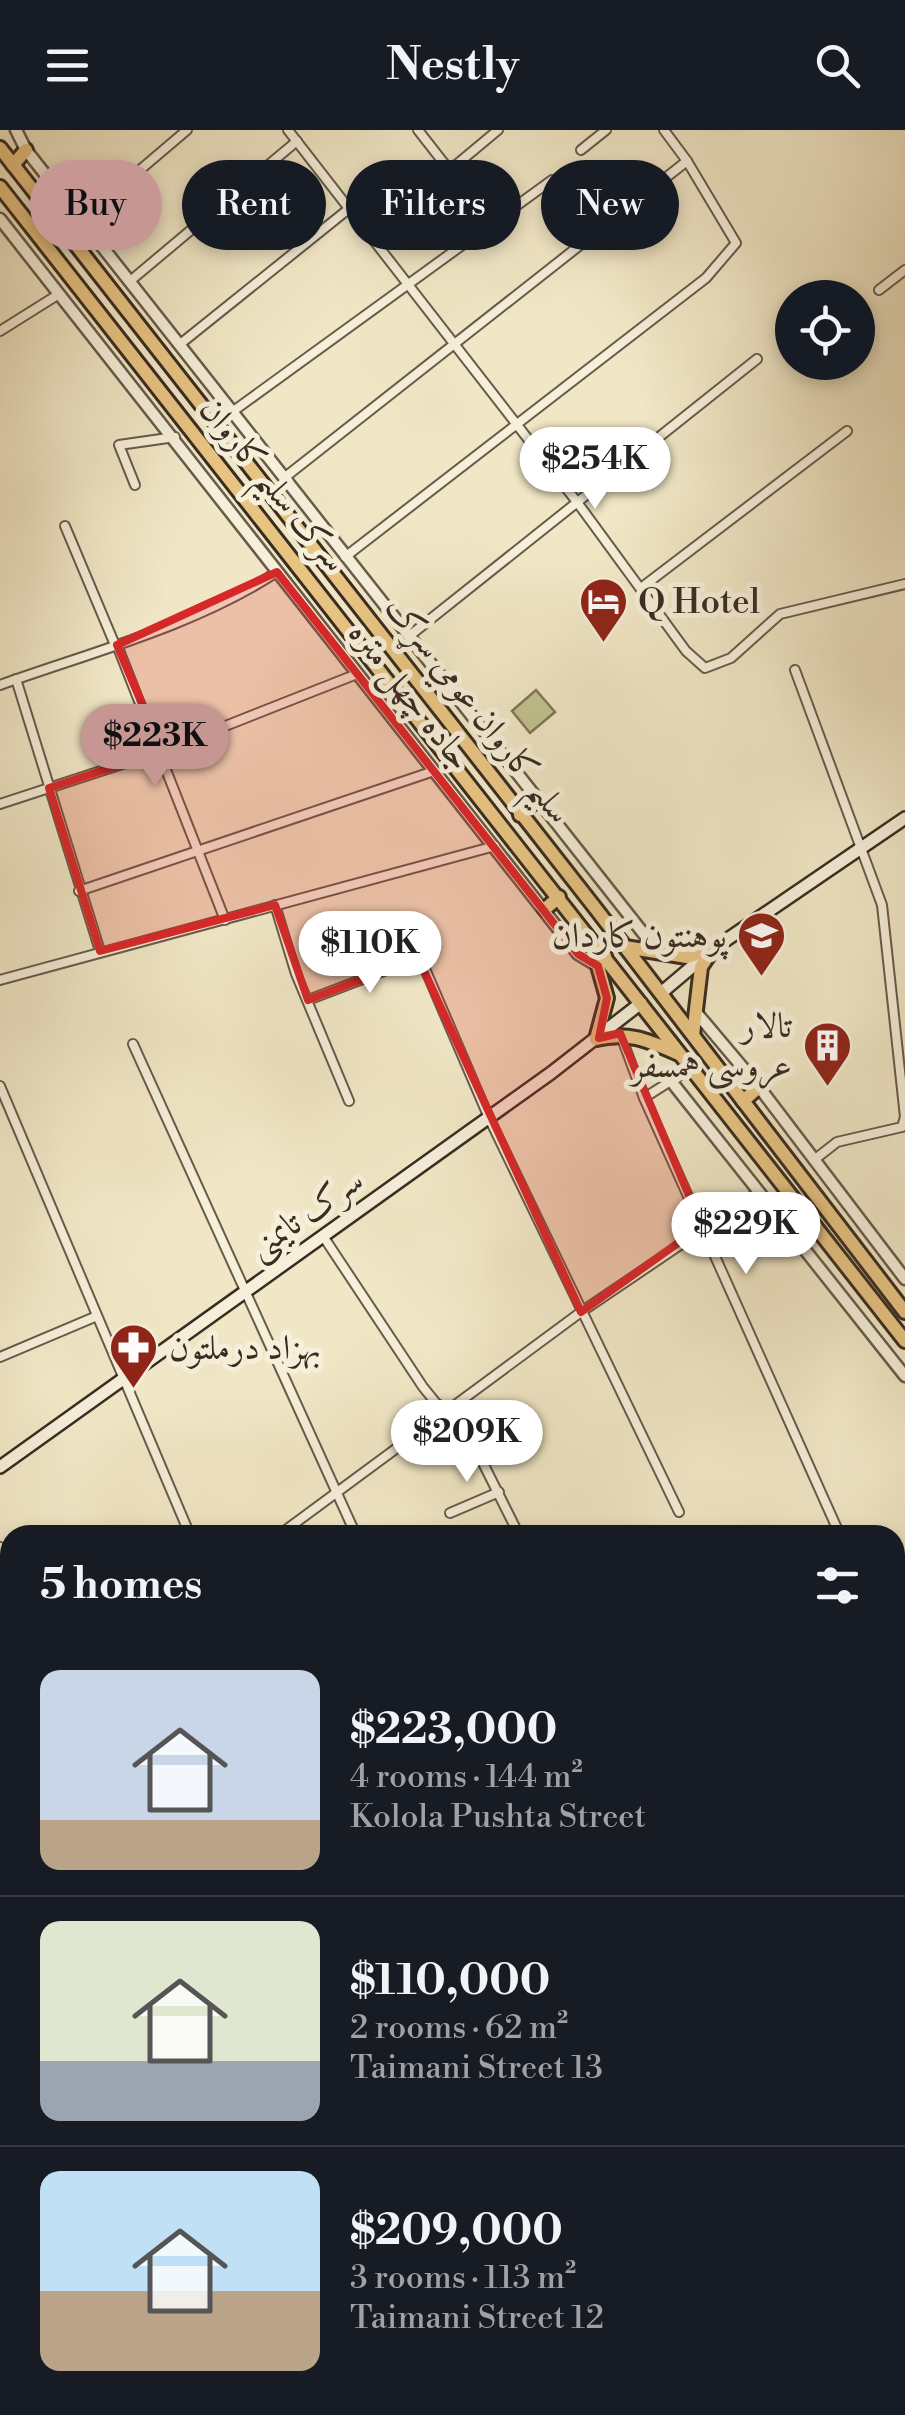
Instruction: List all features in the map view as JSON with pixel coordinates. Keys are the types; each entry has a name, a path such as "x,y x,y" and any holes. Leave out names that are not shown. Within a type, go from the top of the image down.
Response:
{"main road":[{"name":"سلیم کاروان عومي سړک","path":"0,148 661,993 905,1312"},
{"path":"13,166 26,150"},
{"name":"سرک سلیم کاروان","path":"0,187 559,897 601,961 641,1003 905,1341"},
{"path":"340,616 357,603"},
{"path":"520,815 536,800"},
{"path":"661,993 713,950 905,818"},
{"path":"545,909 559,897"},
{"path":"625,947 688,958 713,950"},
{"path":"693,1036 701,967 713,950"},
{"path":"601,961 607,998 596,1039 620,1033 681,1054"},
{"name":"سرک تایمنی","path":"0,1467 488,1118 641,1003"},
{"path":"705,1050 720,1040"},
{"path":"743,1100 759,1087"}],"street":[{"name":"جاده چهل متره","path":"16,130 34,160"},
{"path":"152,160 187,130"},
{"path":"288,130 346,201"},
{"path":"418,130 441,160"},
{"path":"463,160 498,130"},
{"path":"581,150 594,133 606,130"},
{"path":"345,557 706,278 734,250 736,243 728,229 664,130"},
{"path":"129,282 297,142"},
{"path":"284,478 686,160"},
{"path":"231,412 541,188"},
{"path":"179,346 346,211"},
{"name":"جاده چهل متره","path":"2,227 175,436 277,572 578,954 601,961"},
{"name":"جاده چهل متره","path":"104,250 658,952"},
{"path":"384,250 704,668 731,658 780,614 905,584"},
{"path":"878,290 905,270"},
{"path":"0,331 59,294"},
{"path":"408,637 757,360"},
{"path":"641,588 847,431"},
{"path":"135,485 119,445 175,436"},
{"path":"65,526 162,751 225,920"},
{"path":"0,685 116,645 234,596 277,572"},
{"path":"796,670 882,905 905,1117 902,1128 836,1142 814,1160"},
{"path":"0,804 162,751 357,674"},
{"path":"16,679 100,951"},
{"path":"79,891 434,771"},
{"path":"0,980 495,846"},
{"path":"274,905 349,1101"},
{"path":"408,929 488,1118 679,1512"},
{"path":"308,1000 418,958"},
{"path":"694,1010 759,1087 905,1279"},
{"path":"620,1033 644,1098 836,1525"},
{"path":"133,1044 351,1525"},
{"path":"644,1098 691,1068"},
{"path":"671,1080 756,1193 905,1376"},
{"path":"0,1086 186,1525"},
{"path":"292,1525 448,1414 581,1312 702,1226 756,1193"},
{"path":"324,1236 423,1387 448,1414 461,1419 514,1525"},
{"path":"0,1358 97,1316"},
{"path":"450,1513 499,1492"}],"highlighted area":[{"path":"277,572 578,954 598,966 607,998 599,1038 620,1033 702,1226 581,1312 418,958 308,1000 275,905 100,951 49,788 162,751 117,645"}],"green space":[{"path":"536,690 555,712 530,733 512,711"}],"place":[{"name":"Q Hotel","path":"603,644"},
{"name":"پوهنتون کاردان","path":"762,978"},
{"name":"تالار عروسی همسفر","path":"827,1088"},
{"name":"بهزاد درملتون","path":"134,1390"}]}
